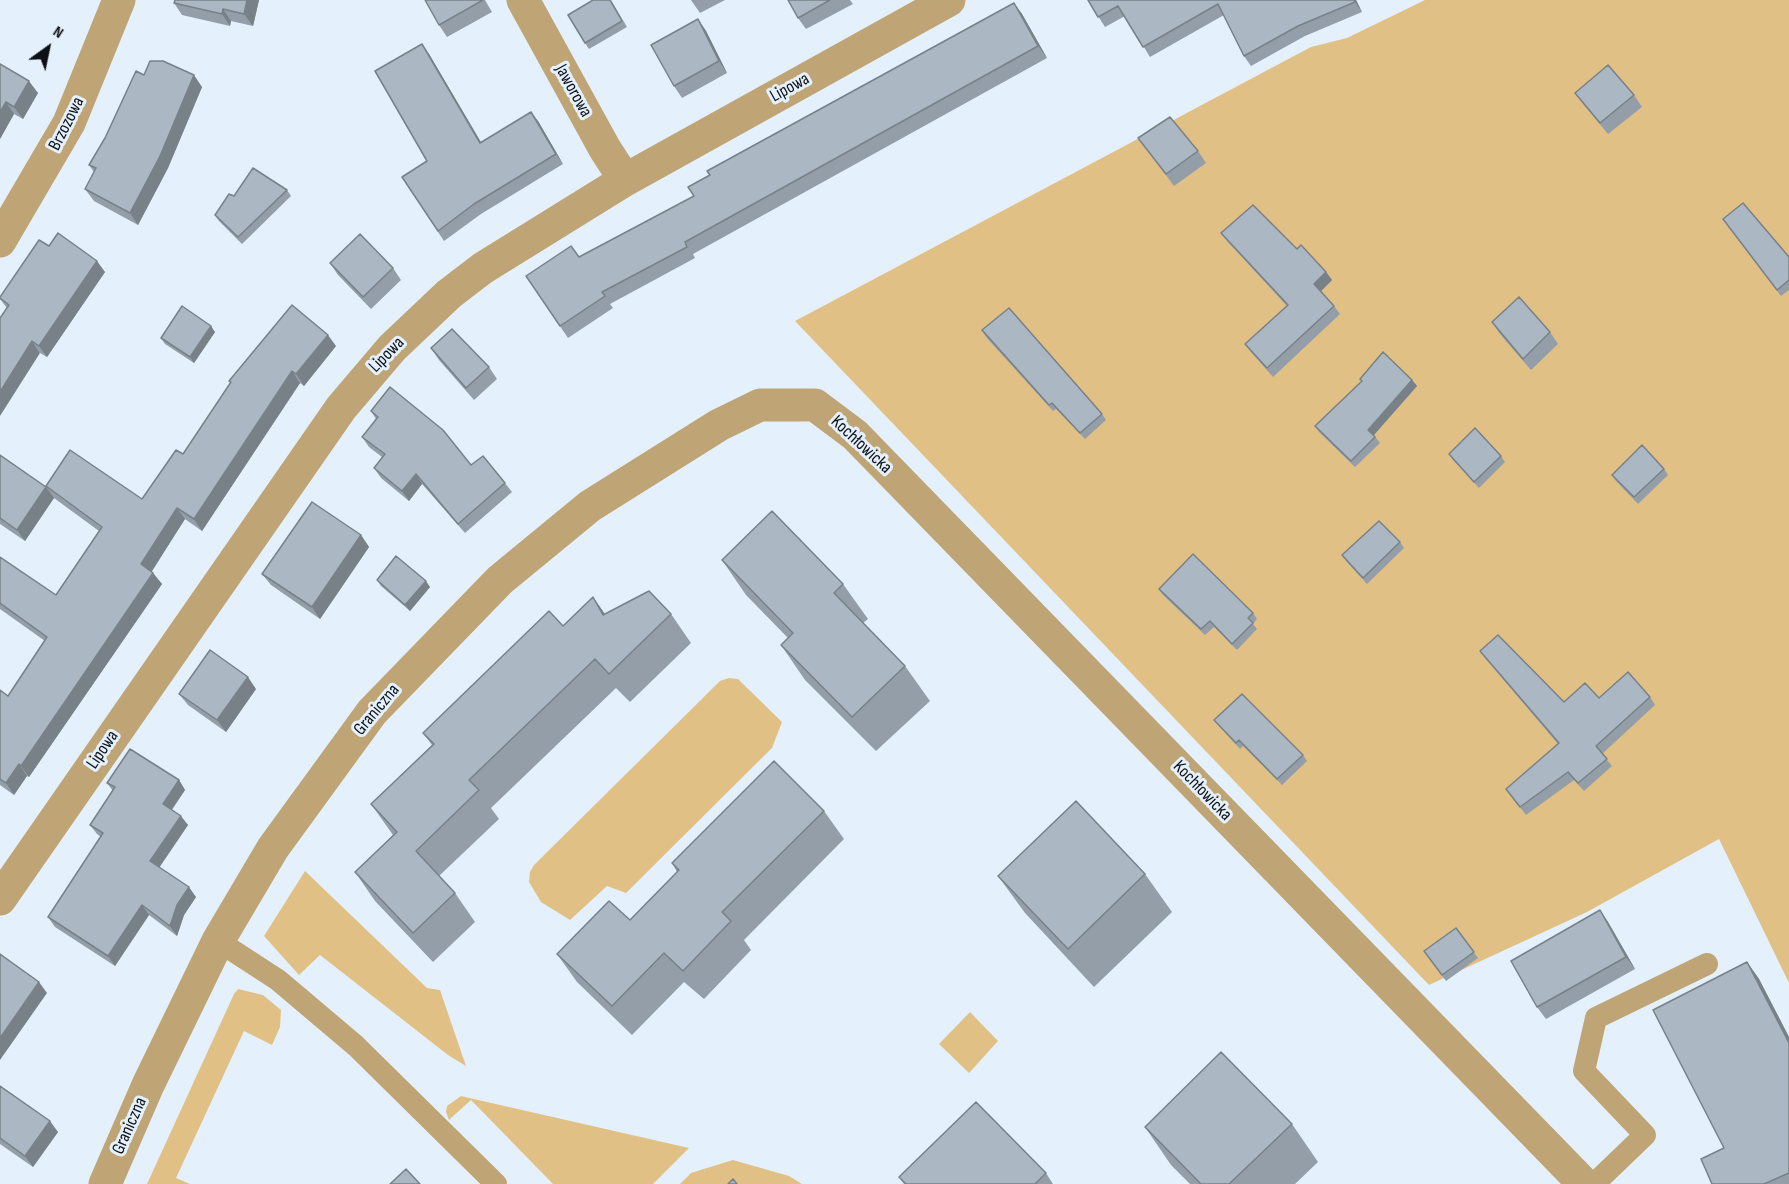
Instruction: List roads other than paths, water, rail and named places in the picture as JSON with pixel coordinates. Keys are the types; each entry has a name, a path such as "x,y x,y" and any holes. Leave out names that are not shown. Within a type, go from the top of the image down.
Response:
{"street":[{"name":"Brzozowa","path":"0,241 69,123 119,0"},
{"name":"Jaworowa","path":"523,0 604,149 625,180"},
{"name":"Lipowa","path":"0,899 10,864 206,600 341,408 371,371 449,294 483,268 625,180 949,0"},
{"name":"Graniczna","path":"105,1184 148,1085 218,941 273,848 372,712 500,580 591,506 719,425 760,405 815,405"},
{"name":"Kochłowicka","path":"815,405 855,435 1584,1184"}],"lane":[{"path":"218,941 278,980 356,1046 496,1184"},
{"path":"1594,1184 1645,1135 1584,1071 1596,1018 1707,964"}]}
